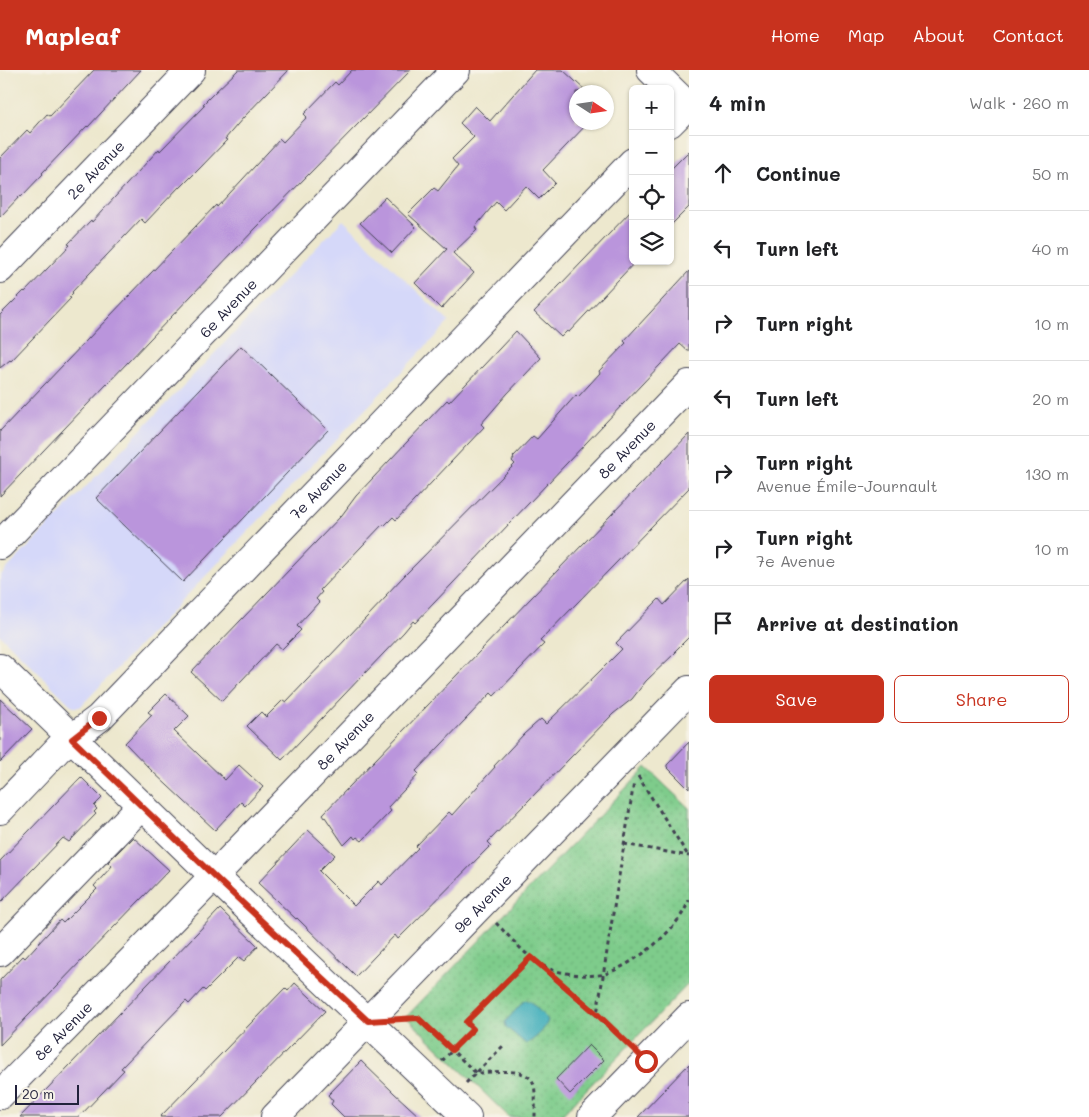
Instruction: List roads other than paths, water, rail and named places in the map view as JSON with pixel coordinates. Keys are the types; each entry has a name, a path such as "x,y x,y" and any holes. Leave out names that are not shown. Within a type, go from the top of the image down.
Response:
{"street":[{"name":"2e Avenue","path":"0,269 190,70"},
{"name":"6e Avenue","path":"0,545 456,70"},
{"path":"651,70 684,110"},
{"name":"7e Avenue","path":"0,810 60,748 99,718 629,166"},
{"name":"8e Avenue","path":"0,1095 689,384"},
{"path":"0,668 214,876 468,1117"},
{"name":"9e Avenue","path":"275,1117 689,690"},
{"path":"0,952 142,805"},
{"path":"592,1117 689,1017"}],"water":[{"path":"526,1000 531,1002 548,1020 539,1034 526,1044 506,1027 505,1022"}]}
